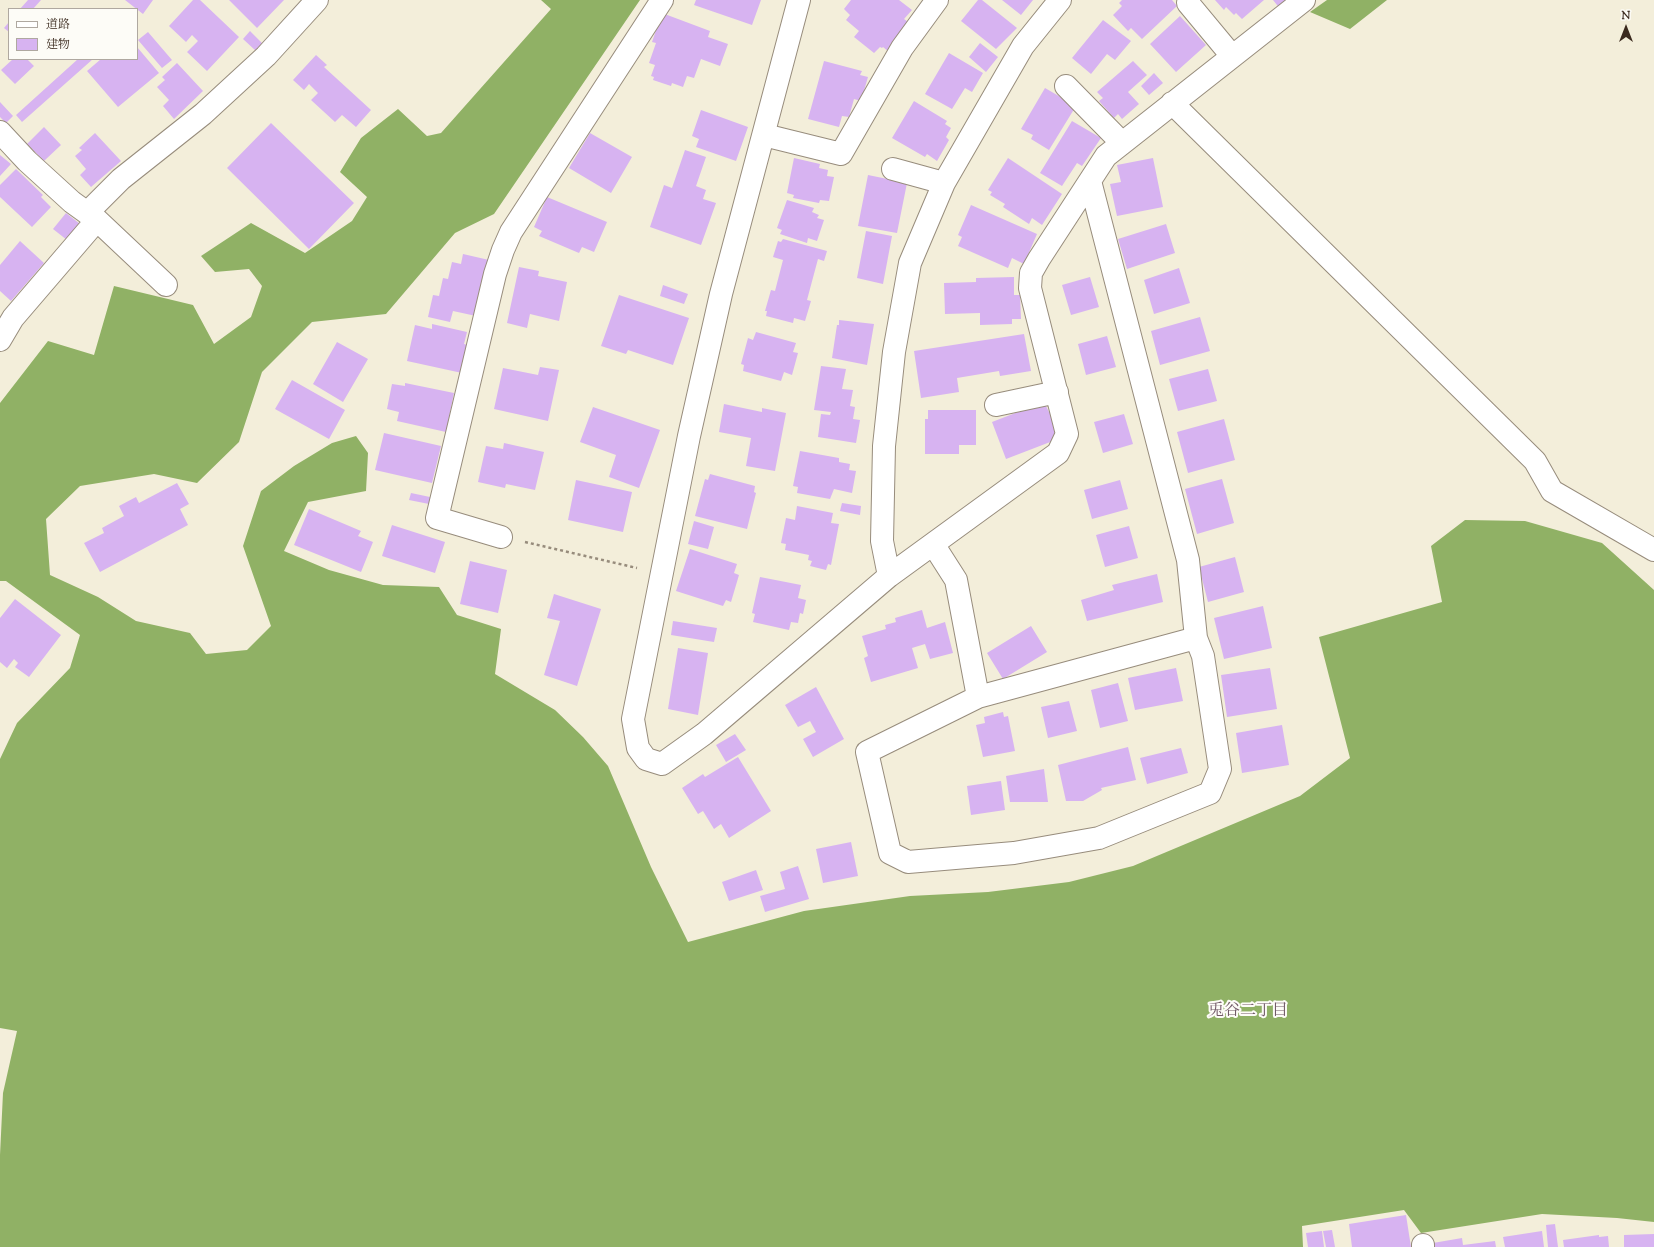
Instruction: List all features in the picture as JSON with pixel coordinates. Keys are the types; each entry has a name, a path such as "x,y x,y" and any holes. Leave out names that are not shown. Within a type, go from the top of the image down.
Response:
{"street":[{"path":"0,340 13,318 120,179 203,114 266,56 318,0"},
{"path":"501,536 437,518 502,250 511,232 662,0"},
{"path":"799,0 721,294 661,573 633,719 638,748 646,759 662,764 704,734 889,576 1058,452 1067,434 1030,288 1031,273 1106,156 1304,0"},
{"path":"764,135 848,156 902,48 937,0"},
{"path":"889,576 882,541 884,454 894,352 910,263 944,183 1023,46 1060,0"},
{"path":"1188,3 1232,56"},
{"path":"1066,86 1122,143"},
{"path":"1172,103 1535,461 1552,491 1654,550"},
{"path":"0,132 27,161 166,284"},
{"path":"893,169 944,183"},
{"path":"1090,181 1188,560 1196,638 1203,656 1220,769 1210,793 1099,838 1014,853 908,862 890,853 866,752 978,697 1196,638"},
{"path":"996,405 1057,392"},
{"path":"933,544 956,580 978,697"}],"path":[{"path":"555,549 661,573"}],"green space":[{"path":"541,0 640,0 494,214 455,233 386,314 312,322 262,372 239,442 197,483 154,474 80,486 46,519 50,575 98,597 136,621 190,633 206,654 247,650 271,626 243,546 261,491 294,466 332,443 356,436 368,453 366,491 308,502 284,551 329,570 383,585 439,587 457,615 501,629 495,674 555,710 583,737 608,766 651,867 688,942 804,911 910,896 988,892 1069,882 1133,866 1300,796 1350,758 1319,637 1442,602 1431,546 1465,520 1525,521 1602,543 1654,590 1654,1222 1617,1218 1542,1214 1421,1233 1404,1210 1302,1226 1303,1247 0,1247 0,1155 3,1093 17,1031 0,1028 0,759 17,723 70,668 80,635 6,581 0,581 0,403 48,341 94,355 114,286 193,305 214,344 251,317 262,286 249,269 215,272 201,256 251,223 305,253 352,221 367,197 340,172 361,138 398,109 427,136 441,133 551,9"},
{"path":"1327,0 1387,0 1350,29 1310,12"}],"building":[{"path":"28,0 41,0 34,8 21,8"},
{"path":"125,0 153,0 143,14 138,10 138,8 135,8"},
{"path":"193,0 200,0 239,37 207,71 187,52 198,41 192,35 186,42 169,26"},
{"path":"229,0 284,0 257,28"},
{"path":"696,0 761,0 752,25 694,5"},
{"path":"851,0 899,0 912,10 904,19 911,24 889,52 883,47 880,47 874,53 854,37 859,31 846,20 850,15 844,9"},
{"path":"978,0 982,0 1017,28 996,49 961,21"},
{"path":"1002,0 1033,0 1021,15"},
{"path":"1122,0 1172,0 1177,6 1142,39 1131,28 1128,31 1113,15 1122,6 1119,3"},
{"path":"1215,0 1264,0 1242,19 1236,13 1234,15 1226,7 1224,10"},
{"path":"1273,0 1293,0 1281,10"},
{"path":"662,13 710,31 708,37 728,44 720,66 701,59 694,78 687,76 683,87 672,83 671,86 653,80 654,77 651,76 655,65 649,63 656,43 652,42"},
{"path":"1180,16 1206,45 1176,72 1150,44"},
{"path":"1103,20 1131,41 1115,60 1107,54 1091,74 1072,58"},
{"path":"8,23 8,31 4,28"},
{"path":"250,31 263,44 256,51 243,39"},
{"path":"148,32 172,60 162,68 138,40"},
{"path":"980,43 998,57 986,72 969,57"},
{"path":"138,48 159,73 118,107 87,71 100,60 138,60"},
{"path":"949,53 983,73 972,92 965,88 952,109 925,94"},
{"path":"316,55 327,65 324,67 371,110 356,127 342,115 335,122 311,100 318,93 309,84 304,90 293,80"},
{"path":"12,60 28,60 34,66 15,84 1,70"},
{"path":"77,60 92,60 22,122 16,115"},
{"path":"824,61 862,71 860,75 868,77 861,101 854,99 849,117 842,116 839,127 808,119"},
{"path":"1133,61 1147,75 1128,92 1139,104 1122,119 1118,114 1114,118 1099,101 1103,98 1097,92"},
{"path":"177,63 203,91 174,119 163,106 169,100 157,87 165,80 162,77"},
{"path":"1154,73 1163,83 1149,95 1141,86"},
{"path":"1045,88 1076,106 1049,150 1031,139 1033,135 1021,129"},
{"path":"914,101 947,121 945,124 951,128 946,137 949,140 937,161 927,154 925,157 892,138"},
{"path":"0,102 13,116 6,123 0,117"},
{"path":"701,110 748,127 736,161 696,147 699,139 692,136"},
{"path":"1072,121 1101,138 1082,166 1077,163 1062,186 1040,173"},
{"path":"271,123 354,203 309,249 227,168"},
{"path":"44,127 61,145 44,161 27,144"},
{"path":"95,133 121,161 91,187 80,175 86,169 75,156 82,150 79,148"},
{"path":"590,133 632,157 611,193 569,168"},
{"path":"685,150 706,157 696,186 706,190 703,199 716,203 701,245 650,227 664,185 672,188"},
{"path":"0,155 11,164 0,176"},
{"path":"794,158 820,164 819,168 828,170 827,176 834,177 829,201 820,200 819,203 793,198 794,195 787,193"},
{"path":"1008,158 1062,194 1042,225 1032,218 1029,224 1003,207 1005,204 990,195 992,192 988,190"},
{"path":"1153,158 1163,207 1117,216 1110,184 1121,182 1117,165"},
{"path":"16,169 43,195 41,197 51,207 32,227 0,197 0,185"},
{"path":"868,175 907,183 897,233 858,226"},
{"path":"547,197 607,222 594,252 582,247 579,253 539,236 542,231 534,227"},
{"path":"787,200 814,208 812,212 819,215 817,218 824,220 817,241 808,238 807,243 780,234 782,230 777,228"},
{"path":"971,205 1037,234 1024,264 1012,258 1008,268 958,246 962,237 958,235"},
{"path":"66,213 80,224 67,240 53,229"},
{"path":"1166,224 1175,253 1127,269 1118,239"},
{"path":"866,231 892,236 883,284 857,278"},
{"path":"783,239 827,251 824,261 818,259 807,300 811,301 805,321 794,318 793,323 766,316 767,311 765,311 771,290 775,291 783,260 773,257 778,241 781,242"},
{"path":"20,241 44,263 11,301 0,291 0,265"},
{"path":"463,254 489,260 476,316 453,311 450,322 428,317 433,295 439,296 443,278 448,279 452,262 461,264"},
{"path":"519,267 539,271 538,276 567,282 559,321 530,314 527,328 507,323"},
{"path":"1179,268 1190,303 1154,314 1144,280"},
{"path":"1014,277 1014,295 1020,295 1021,319 1012,319 1012,324 980,325 980,313 945,314 944,283 976,282 976,278"},
{"path":"1090,277 1099,307 1071,315 1062,285"},
{"path":"663,285 688,294 684,304 660,296"},
{"path":"619,295 689,318 673,365 628,350 626,354 601,346"},
{"path":"1200,317 1210,351 1160,365 1151,331"},
{"path":"839,320 874,324 867,365 832,358"},
{"path":"432,324 467,332 464,344 468,345 462,373 407,361 415,325 432,329"},
{"path":"756,332 796,343 793,352 798,353 792,375 784,372 781,381 743,371 744,365 741,364 748,338 753,340"},
{"path":"1024,334 1031,371 1000,376 999,371 957,378 959,392 921,398 914,351"},
{"path":"1107,336 1116,367 1086,375 1078,344"},
{"path":"337,342 368,359 343,402 313,384"},
{"path":"821,366 846,369 842,389 853,390 850,406 855,407 853,419 860,420 856,443 818,437 821,414 830,415 831,412 814,410"},
{"path":"540,367 559,370 548,421 494,409 503,368 538,375"},
{"path":"1208,369 1217,401 1178,411 1169,379"},
{"path":"292,380 345,410 329,439 275,409"},
{"path":"405,383 454,393 446,432 397,421 399,412 387,409 392,384 405,386"},
{"path":"1044,402 1049,412 1052,411 1058,439 1006,459 992,422"},
{"path":"724,404 762,412 762,408 786,413 775,471 746,466 751,438 719,432"},
{"path":"593,407 660,430 639,488 609,477 616,455 580,442"},
{"path":"928,410 976,410 976,445 959,445 959,454 925,454 925,419 928,419"},
{"path":"1124,414 1133,444 1103,453 1094,422"},
{"path":"1224,419 1235,460 1188,473 1177,432"},
{"path":"384,433 441,446 432,483 375,470"},
{"path":"504,443 544,452 535,490 506,484 505,488 478,482 486,446 503,449"},
{"path":"800,451 839,458 839,462 850,464 849,470 856,471 852,493 834,489 830,499 797,493 798,487 793,486"},
{"path":"710,474 755,486 754,492 756,493 747,529 695,516 705,479 708,480"},
{"path":"1222,479 1234,523 1197,534 1185,489"},
{"path":"576,480 632,492 623,532 568,520"},
{"path":"1120,480 1128,509 1092,519 1084,490"},
{"path":"177,483 189,504 180,509 188,525 100,572 84,543 104,533 102,528 124,516 119,506 136,497 139,503"},
{"path":"411,493 430,497 429,504 409,500"},
{"path":"842,503 861,506 860,515 840,511"},
{"path":"797,506 833,513 831,523 839,524 831,565 828,564 826,570 810,566 812,561 808,560 809,555 785,550 786,544 781,543 786,518 795,520"},
{"path":"309,509 361,531 358,536 373,542 361,572 294,545"},
{"path":"694,521 714,527 708,549 688,544"},
{"path":"392,525 445,542 435,573 382,556"},
{"path":"1129,526 1138,558 1105,567 1096,535"},
{"path":"690,549 737,564 734,573 739,575 731,602 726,600 723,606 676,591"},
{"path":"1235,557 1244,592 1208,602 1199,567"},
{"path":"470,561 507,570 498,613 460,604"},
{"path":"1157,574 1163,602 1087,621 1081,600 1114,590 1112,585"},
{"path":"760,577 801,585 798,598 806,600 803,614 800,613 798,623 791,622 789,630 753,622 755,614 752,613"},
{"path":"554,594 601,609 577,686 544,675 560,621 547,618"},
{"path":"15,599 61,635 29,677 15,667 18,663 14,659 7,668 0,662 0,618"},
{"path":"1263,606 1272,648 1224,659 1214,618"},
{"path":"922,610 927,628 945,622 953,653 930,659 925,644 912,648 918,668 871,682 864,658 868,656 862,636 886,629 885,625 896,622 895,618"},
{"path":"673,621 717,628 714,642 671,635"},
{"path":"1031,626 1047,652 1003,679 987,653"},
{"path":"678,648 708,653 698,715 668,709"},
{"path":"1176,668 1183,701 1135,710 1128,678"},
{"path":"1270,668 1277,709 1227,717 1221,675"},
{"path":"1118,683 1128,721 1100,728 1091,690"},
{"path":"816,687 844,739 813,757 803,739 816,732 810,721 798,727 785,705"},
{"path":"1069,701 1077,731 1048,738 1041,707"},
{"path":"1003,712 1004,717 1008,716 1015,751 983,757 976,725 985,723 984,717"},
{"path":"1282,725 1289,765 1242,773 1236,733"},
{"path":"735,734 746,750 726,762 716,745"},
{"path":"1128,747 1136,780 1101,788 1102,790 1083,801 1066,801 1058,765"},
{"path":"1181,748 1188,773 1147,784 1140,758"},
{"path":"738,757 771,811 729,838 721,824 714,829 703,811 698,814 682,788 703,774 705,777"},
{"path":"1044,769 1048,802 1010,802 1006,776"},
{"path":"1001,781 1005,810 971,815 967,786"},
{"path":"851,842 858,876 823,883 816,849"},
{"path":"798,866 809,899 765,912 760,896 785,889 780,872"},
{"path":"756,870 763,890 729,901 722,882"},
{"path":"1406,1215 1411,1247 1352,1247 1349,1224"},
{"path":"1555,1224 1558,1247 1548,1247 1546,1225"},
{"path":"1332,1230 1335,1247 1326,1247 1323,1231"},
{"path":"1322,1231 1324,1247 1308,1247 1306,1233"},
{"path":"1542,1231 1544,1247 1505,1247 1503,1237"},
{"path":"1654,1234 1654,1247 1624,1247 1624,1235"},
{"path":"1599,1235 1599,1237 1608,1236 1609,1247 1564,1247 1563,1240"},
{"path":"1462,1238 1463,1245 1495,1241 1496,1247 1434,1247 1433,1243"}],"district":[{"name":"兎谷二丁目","path":"1248,1012"}]}
